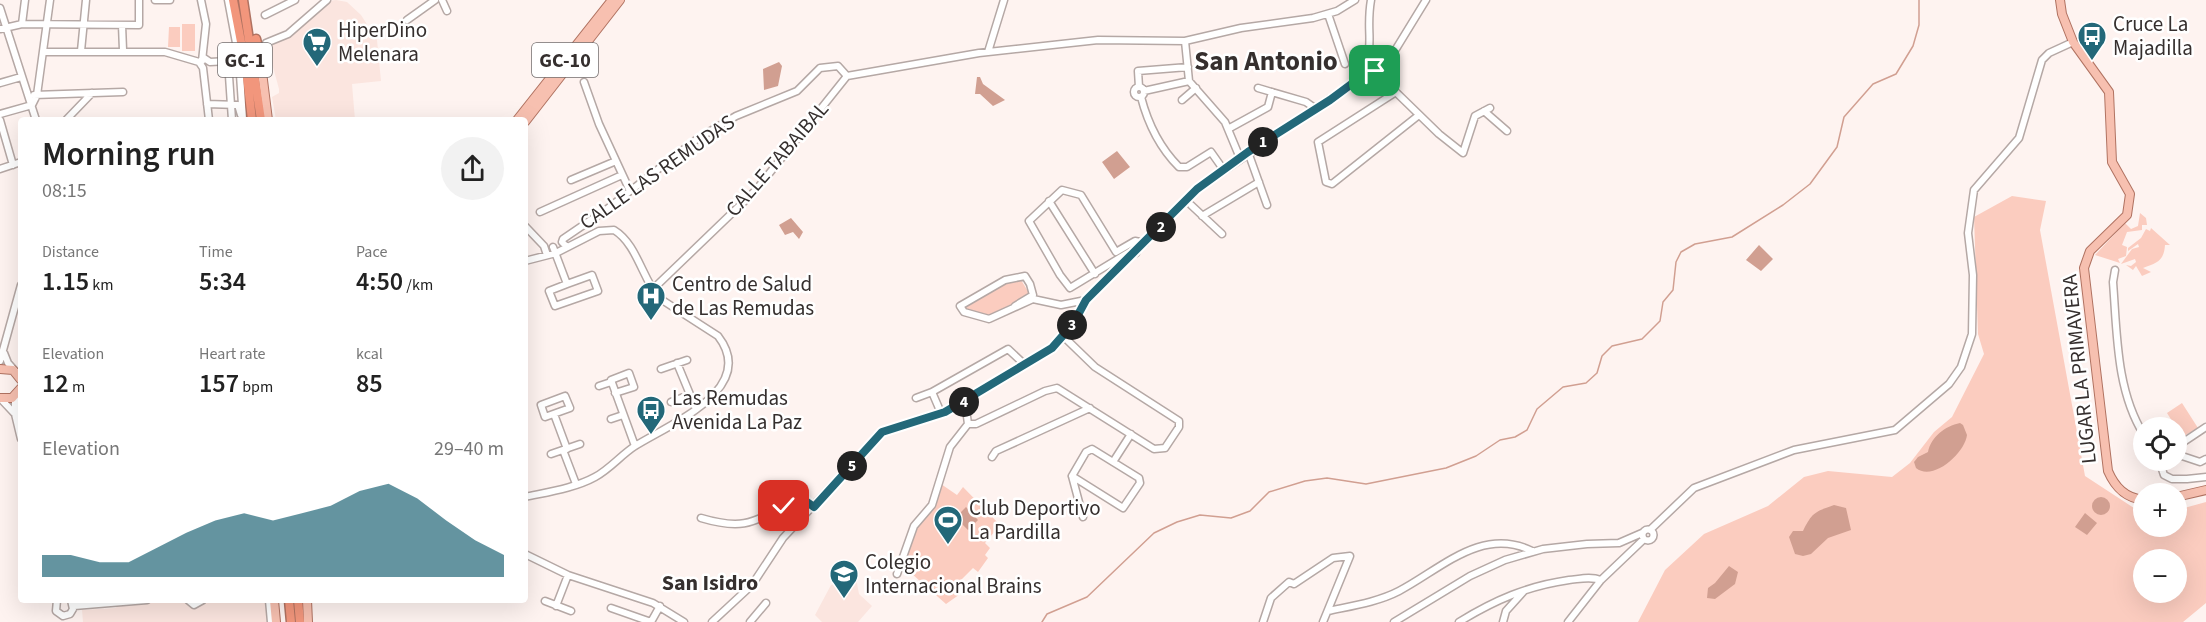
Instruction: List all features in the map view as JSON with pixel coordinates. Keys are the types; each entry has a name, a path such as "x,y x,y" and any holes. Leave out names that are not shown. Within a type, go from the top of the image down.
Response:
{"highway":[{"name":"GC-1","path":"233,0 241,36 252,117"},
{"name":"GC-1","path":"243,0 261,117"},
{"path":"248,0 260,56"},
{"path":"289,603 291,622"},
{"path":"298,603 300,622"}],"main road":[{"name":"GC-10","path":"519,117 612,0"},
{"name":"GC-10","path":"528,118 620,0"},
{"name":"LUGAR LA PRIMAVERA","path":"2060,0 2062,14 2073,42 2109,92 2112,162 2130,194 2127,215 2090,251 2084,268 2108,471 2120,490 2133,498"},
{"path":"260,56 269,117"},
{"path":"0,369 8,368 18,372"},
{"path":"0,398 18,392"},
{"path":"2187,494 2206,490"},
{"path":"274,603 276,622"},
{"path":"307,603 308,622"}],"street":[{"path":"22,24 25,0"},
{"path":"0,114 32,105 37,95 51,0"},
{"path":"81,51 86,0"},
{"path":"3,28 22,24 139,25 140,0"},
{"path":"155,0 171,1"},
{"path":"201,0 206,24 204,63 208,117"},
{"path":"228,0 239,59 242,117"},
{"path":"265,15 295,0"},
{"path":"260,56 262,46 288,34 327,0"},
{"path":"407,20 435,0"},
{"path":"442,0 447,11"},
{"path":"988,52 1004,0"},
{"path":"847,75 988,52 1112,39 1151,43 1185,41 1242,28 1328,14 1355,0"},
{"path":"1350,85 1367,64 1370,54 1371,0"},
{"path":"1378,73 1425,0"},
{"path":"0,8 3,28 35,117"},
{"path":"1328,14 1345,64"},
{"path":"122,25 123,50"},
{"path":"255,34 262,39 274,40"},
{"path":"1185,41 1189,81 1228,129 1240,158"},
{"path":"1394,622 1485,568 1533,552 1587,543 1619,543 1643,536 1652,538 1650,530 1694,488 1794,450 1895,430 1949,384 1961,367 1972,334 1973,275 1968,233 1974,190 2019,138 2042,60 2049,53 2073,42"},
{"path":"44,52 123,50 165,52 204,63 228,61 234,104 232,117"},
{"path":"1367,64 1419,115 1463,153 1474,116 1487,110 1507,131"},
{"name":"CALLE LAS REMUDAS","path":"528,260 547,255 564,245 563,239 697,139 736,116 797,91 820,68 838,66 847,75"},
{"path":"1188,67 1138,71 1146,120 1163,149 1179,167 1187,167 1211,152 1223,169"},
{"path":"712,622 752,585 783,538 882,432 940,413 965,401 1052,348 1063,336 1086,300 1136,253 1197,189 1223,169 1316,109 1365,74 1378,73"},
{"name":"CALLE TABAIBAL","path":"652,290 756,190 847,75"},
{"path":"0,83 21,77"},
{"path":"1141,91 1189,81"},
{"path":"584,82 630,191"},
{"path":"1182,100 1196,88"},
{"path":"1258,88 1306,102 1316,109"},
{"path":"26,92 37,95 123,92"},
{"path":"1228,129 1268,107 1272,92"},
{"path":"1396,92 1318,142 1326,182 1332,184 1419,115"},
{"path":"69,117 93,93"},
{"path":"207,104 234,104"},
{"path":"234,104 240,117"},
{"path":"0,120 13,165"},
{"path":"0,148 8,145"},
{"path":"1248,152 1267,205"},
{"path":"571,180 616,161"},
{"path":"0,169 18,163"},
{"path":"540,212 622,175"},
{"path":"1202,216 1259,182"},
{"path":"1191,205 1197,189"},
{"path":"1117,255 1081,195 1062,190 1029,224 1060,276 1070,288 1095,274 1135,241 1145,243"},
{"path":"1049,201 1095,274"},
{"path":"1191,205 1222,234"},
{"path":"1180,207 1191,205"},
{"path":"528,229 544,246 547,255"},
{"path":"528,496 596,477 635,446 696,409 727,377 730,365 728,353 718,336 659,298 652,290 627,241 614,230 599,231 564,245"},
{"path":"544,246 555,250 567,285"},
{"path":"1117,255 1131,250 1136,253"},
{"path":"2115,270 2113,289 2123,376 2134,417"},
{"path":"592,275 598,291 555,306 549,291 567,285 592,275"},
{"path":"1053,303 1041,297 1023,276 1005,280 960,306 964,312 989,319 1035,298 1053,303 1061,304 1086,300"},
{"path":"1015,306 1033,295 1030,284"},
{"path":"0,361 18,296"},
{"path":"897,574 914,526 932,505 950,447 968,424 976,423 1045,391 1057,388 1131,434 1161,450 1165,448 1179,427 1179,421 1095,367 1063,336"},
{"path":"3,348 4,357 18,371"},
{"path":"916,398 932,392 1008,349 1025,365"},
{"path":"661,369 687,360"},
{"path":"677,363 696,409"},
{"path":"599,386 629,373 634,387 615,393"},
{"path":"611,382 635,446"},
{"path":"932,392 940,413"},
{"path":"671,402 689,395"},
{"path":"565,396 570,408 554,414 545,417 541,405 565,396"},
{"path":"0,398 15,414"},
{"path":"18,398 15,414 18,426"},
{"path":"965,401 968,424"},
{"path":"992,457 996,451 1090,408"},
{"path":"554,414 576,484"},
{"path":"611,419 623,415"},
{"path":"2187,440 2206,427"},
{"path":"1113,462 1131,434"},
{"path":"551,454 580,444"},
{"path":"1072,477 1123,508 1140,483 1138,478 1092,449 1086,452 1072,477 1083,518"},
{"path":"2187,458 2200,462 2206,459"},
{"path":"2162,471 2172,479 2206,477"},
{"path":"701,518 718,523 749,525 784,506 790,490 814,507"},
{"path":"1568,622 1601,580 1643,536"},
{"path":"1328,611 1399,591 1477,546 1508,543 1533,552"},
{"path":"528,555 568,575 660,606 684,622"},
{"path":"1263,622 1271,598 1289,582 1294,584 1333,558 1350,556 1323,622"},
{"path":"556,606 568,575"},
{"path":"1459,622 1495,600 1527,589 1593,577 1601,580"},
{"path":"1503,622 1506,610 1527,589"},
{"path":"1495,600 1506,610"},
{"path":"545,601 571,610"},
{"path":"56,603 55,608 60,615 70,614 72,603"},
{"path":"269,603 271,622"},
{"path":"750,622 765,603"},
{"path":"611,608 651,622 660,606"}],"shaded area":[{"path":"329,1 347,2 361,15 377,40 381,81 352,84 355,117 275,117 272,97 279,93 279,89 267,45"},
{"path":"182,24 195,24 195,51 182,51"},
{"path":"169,27 180,27 180,47 168,47"},
{"path":"779,62 782,66 778,86 764,90 763,69"},
{"path":"977,77 980,77 983,84 1005,100 993,106 980,94 975,94"},
{"path":"1117,151 1130,167 1114,179 1102,162"},
{"path":"2012,196 2046,201 2040,230 2085,476 2133,507 2133,537 2187,537 2187,507 2206,502 2206,603 2183,622 1638,622 1665,570 1704,534 1768,506 1804,477 1828,471 1892,477 1910,463 1934,432 1952,417 1984,354 1978,334 1974,217"},
{"path":"2140,213 2146,218 2147,225 2142,225 2142,230 2127,232 2122,245 2127,247 2126,256 2118,259 2120,263 2095,255 2125,223 2131,229 2138,226"},
{"path":"791,218 803,232 799,239 793,232 785,235 779,225"},
{"path":"2151,228 2170,245 2165,245 2159,261 2143,268 2151,272 2142,276 2136,266 2133,270 2126,265 2131,266 2136,262 2135,259 2121,264 2132,249 2139,247 2138,244 2128,251 2128,248 2141,238 2146,229 2150,231"},
{"path":"1759,245 1773,259 1761,271 1746,260"},
{"path":"1021,280 1029,293 1027,296 991,315 966,310 964,307 1006,283"},
{"path":"2182,403 2198,428 2187,434 2187,417 2170,417 2167,413"},
{"path":"1960,423 1967,435 1961,450 1947,464 1939,468 1923,471 1916,468 1914,462 1928,452 1935,437 1949,427"},
{"name":"Club Deportivo La Pardilla","path":"941,484 957,495 963,487 1000,525 985,543 990,548 985,555 988,558 978,572 973,568 958,583 963,592 946,604 903,566 916,526"},
{"path":"2101,497 2107,500 2110,506 2107,512 2101,515 2095,512 2092,506 2095,500"},
{"path":"1834,505 1846,508 1851,530 1828,538 1811,554 1803,556 1795,554 1789,537 1793,531 1803,531 1814,514"},
{"path":"966,507 978,520 968,530 961,523 957,526 952,521"},
{"path":"2085,513 2097,523 2087,535 2075,527"},
{"path":"1729,566 1738,572 1735,584 1715,599 1707,598 1708,588"},
{"name":"Colegio Internacional Brains","path":"856,578 859,594 872,606 858,622 822,622 815,615 831,585"},
{"path":"116,603 266,603 268,622 83,622 82,610 116,608"}],"waterway":[{"path":"1042,622 1047,614 1087,597 1154,533 1177,522 1200,515 1231,518 1250,511 1269,492 1305,481 1327,478 1366,484 1446,468 1476,456 1500,440 1515,437 1527,430 1537,409 1563,387 1586,383 1597,373 1602,356 1612,346 1642,339 1660,321 1663,302 1673,290 1676,262 1681,252 1695,244 1732,237 1783,205 1810,184 1837,147 1844,117 1873,84 1896,74 1913,46 1919,25 1919,0"}],"place":[{"name":"Cruce La Majadilla","path":"2092,62"},
{"name":"HiperDino Melenara","path":"317,68"},
{"name":"Centro de Salud de Las Remudas","path":"651,322"},
{"name":"Las Remudas Avenida La Paz","path":"651,436"},
{"name":"Club Deportivo La Pardilla","path":"948,546"},
{"name":"Colegio Internacional Brains","path":"844,600"}],"district":[{"name":"San Antonio","path":"1266,61"},
{"name":"San Isidro","path":"710,582"}],"route":[{"path":"784,506 790,490 814,507 882,432 945,412 972,398 1052,348 1073,324 1086,300 1136,253 1197,189 1365,74 1375,71"}]}
